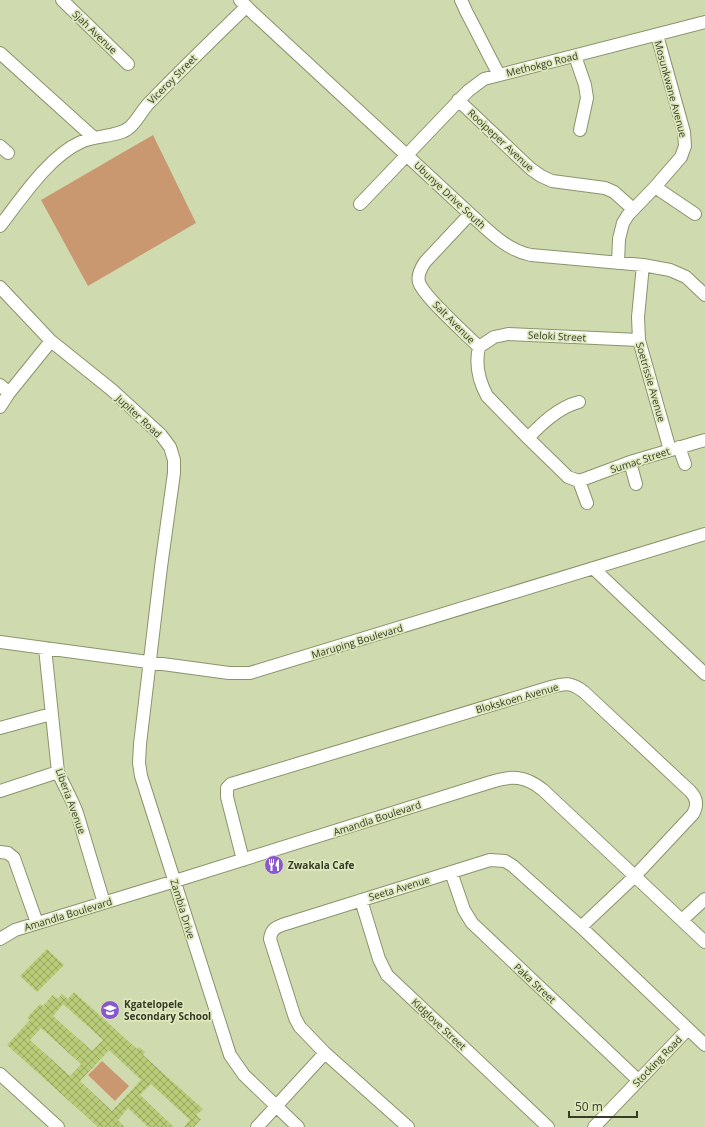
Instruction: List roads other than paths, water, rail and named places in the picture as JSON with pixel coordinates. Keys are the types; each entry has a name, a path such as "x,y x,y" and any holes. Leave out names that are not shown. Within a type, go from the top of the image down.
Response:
{"street":[{"name":"Sjah Avenue","path":"62,0 128,64"},
{"path":"461,0 499,75"},
{"name":"Viceroy Street","path":"0,226 23,196 55,159 73,146 93,138 123,131 131,127 149,102 243,3"},
{"name":"Ubunye Drive South","path":"243,3 470,214 512,249 521,253 542,257 618,263 670,270 693,282 705,295"},
{"name":"Methokgo Road","path":"360,204 458,100 484,79 705,22"},
{"name":"Mosunkwane Avenue","path":"618,263 618,246 621,230 628,215 681,157 686,140 657,35"},
{"path":"0,53 93,138"},
{"path":"575,56 585,85 587,98 580,130"},
{"name":"Rooipeper Avenue","path":"458,100 541,176 552,181 605,188 614,192 633,209"},
{"path":"655,187 695,214"},
{"name":"Salt Avenue","path":"470,214 425,262 418,277 419,283 426,294 479,347 477,361 478,371 483,389 492,402 568,477 579,481"},
{"name":"Soetrissie Avenue","path":"643,266 638,317 639,340 675,449 685,464"},
{"name":"Jupiter Road","path":"0,287 51,341 112,390 149,423 170,447 174,460 174,472 149,662"},
{"name":"Seloki Street","path":"479,347 494,337 508,334 639,340"},
{"path":"0,408 9,393 51,341"},
{"path":"0,385 9,393"},
{"path":"528,438 538,427 560,410 570,404 579,402"},
{"name":"Sumac Street","path":"579,481 630,462 703,440"},
{"path":"630,462 636,484"},
{"path":"579,481 587,503"},
{"name":"Maruping Boulevard","path":"0,642 236,674 250,673 705,534"},
{"path":"593,568 705,674"},
{"name":"Liberia Avenue","path":"45,648 58,772 75,806 104,903"},
{"name":"Zambia Drive","path":"149,662 140,744 139,763 141,776 230,1055 244,1075 298,1127"},
{"name":"Blokskoen Avenue","path":"243,860 227,797 227,788 231,784 551,687 569,684 574,685 584,692 690,790 696,799 696,808 693,814 634,876 581,927"},
{"path":"0,728 51,714"},
{"path":"0,791 58,772"},
{"name":"Amandla Boulevard","path":"0,939 14,930 175,882 490,782 514,778 530,781 543,790 705,942"},
{"path":"0,852 8,853 14,858 37,923"},
{"name":"Seeta Avenue","path":"408,1127 325,1053 300,1027 295,1018 270,939 274,928 490,860 505,861 513,866 581,927 705,1045"},
{"name":"Paka Street","path":"450,872 464,910 472,923 638,1080"},
{"path":"682,920 705,899"},
{"name":"Kidglove Street","path":"361,900 379,959 388,975 548,1127"},
{"name":"Stocking Road","path":"594,1127 688,1029"},
{"path":"257,1127 325,1053"},
{"path":"0,1074 58,1127"}],"place":[{"name":"Zwakala Cafe","path":"274,865"},
{"name":"Kgatelopele Secondary School","path":"110,1010"}]}
